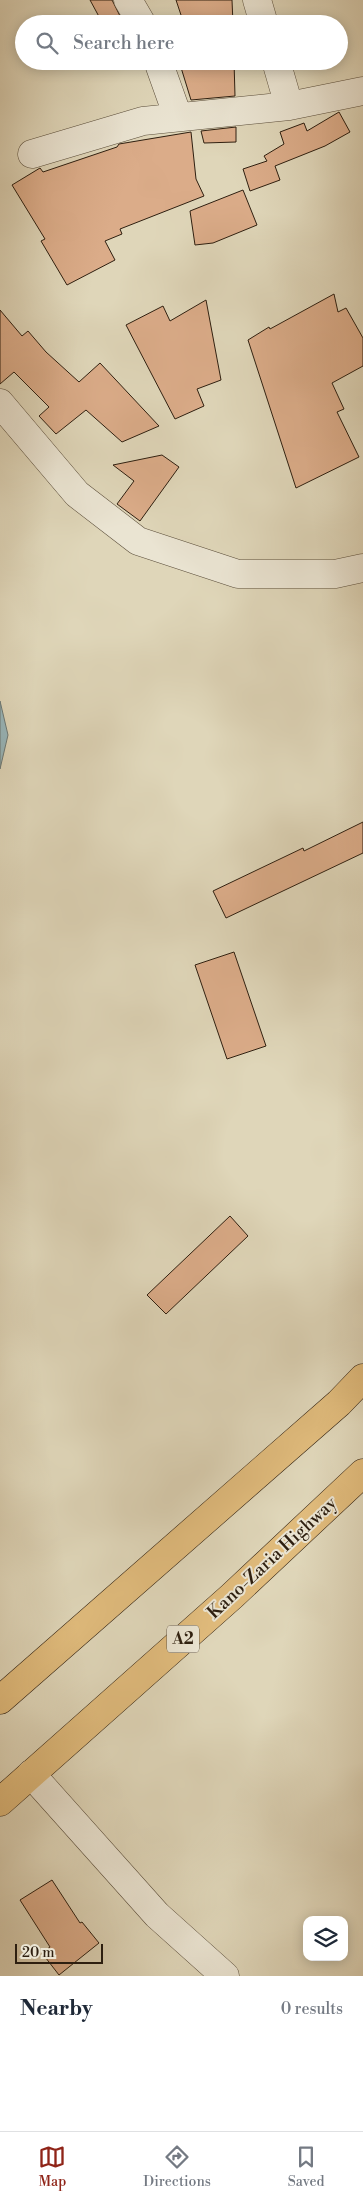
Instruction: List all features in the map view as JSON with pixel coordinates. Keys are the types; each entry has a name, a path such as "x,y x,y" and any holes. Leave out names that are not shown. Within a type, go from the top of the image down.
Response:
{"highway":[{"path":"0,1700 339,1403 363,1378"},
{"name":"Kano-Zaria Highway","path":"0,1802 232,1596 363,1473"}],"street":[{"path":"128,0 137,15"},
{"path":"257,0 261,15"},
{"path":"161,70 178,117"},
{"path":"279,70 289,106"},
{"path":"32,154 143,121 289,106 363,91"},
{"path":"0,403 77,494 138,541 238,574 334,574 363,568"},
{"path":"31,1774 157,1915 226,1976"}],"water":[{"path":"0,701 8,735 0,769"}],"building":[{"path":"90,0 112,0 120,15 98,15"},
{"path":"176,0 232,0 233,15 181,15"},
{"path":"182,70 234,70 235,96 191,100"},
{"path":"339,112 350,132 325,146 275,166 280,180 250,191 243,169 267,161 264,156 284,144 280,132 304,123 307,131"},
{"path":"236,127 236,142 204,143 201,131"},
{"path":"191,132 196,179 204,196 120,229 122,234 105,241 115,260 67,285 41,241 45,239 12,185 40,168 43,172 117,147 119,144"},
{"path":"243,190 257,225 213,243 195,245 190,211"},
{"path":"334,294 338,312 346,308 363,338 363,366 332,383 344,409 337,412 359,457 296,488 248,340 269,327 270,329"},
{"path":"206,300 221,380 197,389 204,406 175,419 126,325 163,306 170,321"},
{"path":"0,310 22,336 28,331 46,352 79,382 100,363 159,426 122,442 86,410 56,434 39,416 49,407 14,372 0,384"},
{"path":"162,455 179,467 140,521 117,504 134,481 113,465"},
{"path":"363,822 363,853 226,918 213,891 303,848 304,851"},
{"path":"234,952 266,1046 227,1059 195,965"},
{"path":"230,1216 248,1236 166,1314 147,1295"},
{"path":"52,1880 80,1923 82,1922 99,1943 59,1975 42,1953 50,1947 20,1900"}]}
